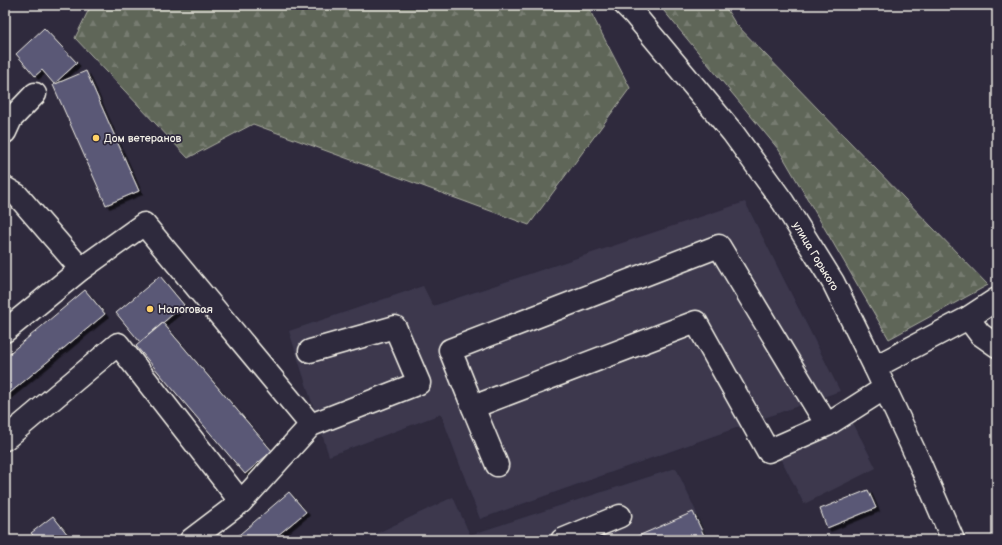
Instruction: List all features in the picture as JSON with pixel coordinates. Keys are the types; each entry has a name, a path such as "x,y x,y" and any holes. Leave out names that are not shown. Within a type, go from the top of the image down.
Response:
{"street":[{"name":"улица Горького","path":"625,5 733,133 783,202 833,282 885,388 953,540"},
{"path":"5,132 11,119 35,94"},
{"path":"5,188 17,195 81,269"},
{"path":"5,331 81,269 144,224 312,425"},
{"path":"497,465 450,350 719,246 827,425"},
{"path":"875,367 968,318 997,299"},
{"path":"968,318 980,334 997,346"},
{"path":"473,407 696,322 768,451 827,425 885,388"},
{"path":"191,540 241,502 312,425 418,383 395,327 310,351"},
{"path":"5,439 118,344 241,502"},
{"path":"562,540 620,516"}],"shaded area":[{"path":"745,202 840,391 480,519 441,414 329,456 289,331 423,286 433,306"},
{"path":"849,415 876,468 804,504 777,451"},
{"path":"676,468 709,540 363,540 453,497 470,535"}],"green space":[{"path":"91,5 587,5 630,88 529,225 253,124 188,158 75,38"},
{"path":"659,5 724,5 735,23 988,285 889,339 779,150"}],"building":[{"path":"44,28 77,63 54,84 42,70 35,76 16,54"},
{"name":"Дом ветеранов","path":"86,71 139,191 106,205 53,85"},
{"name":"Налоговая","path":"160,276 184,305 140,342 116,313"},
{"path":"85,290 105,314 5,397 5,357"},
{"path":"163,323 272,451 245,474 136,346"},
{"path":"868,490 876,508 827,528 820,509"},
{"path":"289,492 306,512 272,540 233,540"},
{"path":"693,512 706,540 629,540"},
{"path":"53,516 72,540 37,540 31,533"}],"place":[{"name":"Дом ветеранов","path":"96,138"},
{"name":"Налоговая","path":"150,309"}]}
